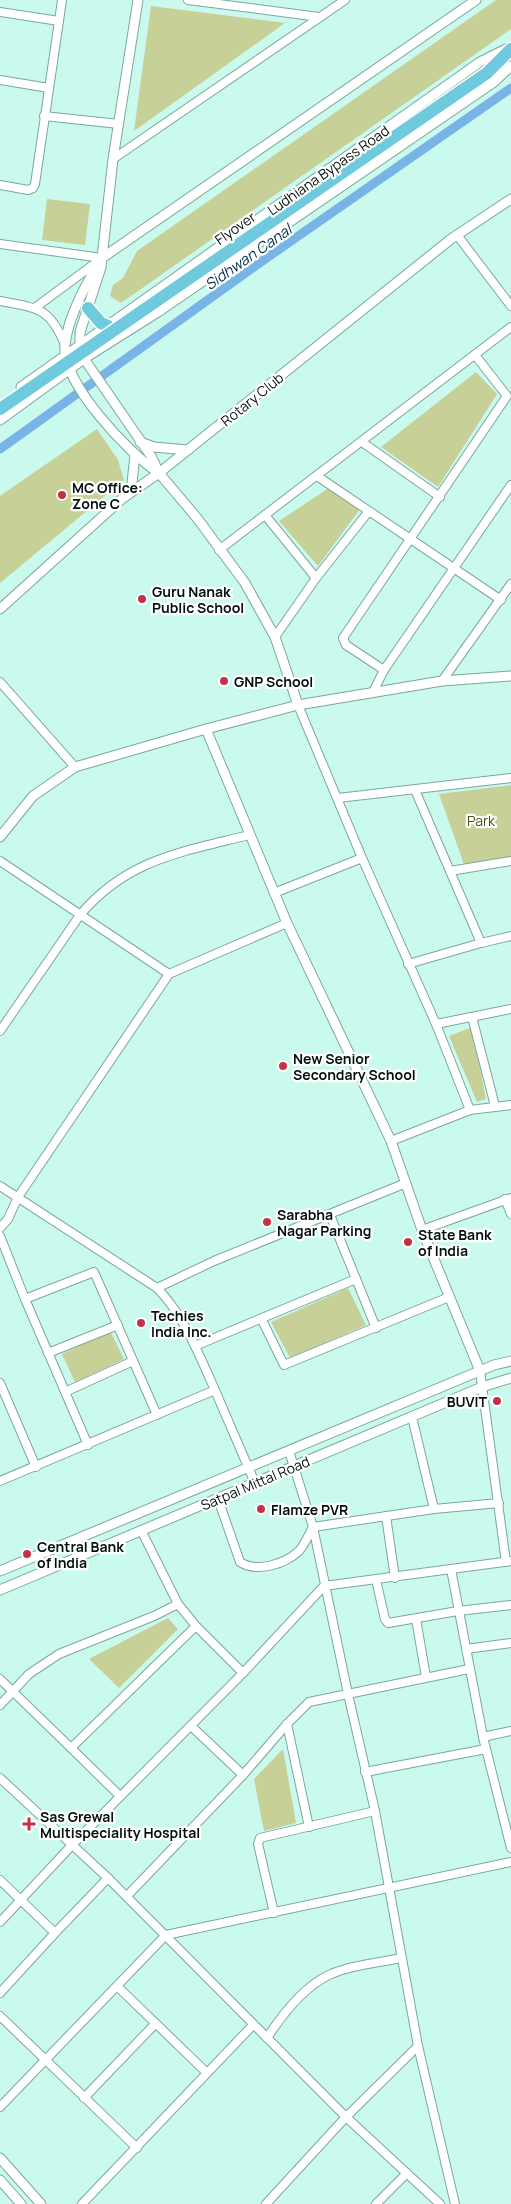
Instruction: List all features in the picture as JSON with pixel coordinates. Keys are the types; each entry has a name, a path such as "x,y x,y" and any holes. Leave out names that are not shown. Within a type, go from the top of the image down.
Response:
{"highway":[{"name":"Flyover","path":"0,410 487,73 511,48"},
{"name":"Flyover","path":"487,73 511,64"},
{"path":"88,308 101,323 108,326"}],"street":[{"path":"0,186 28,190 33,188 62,0"},
{"path":"138,0 113,159 99,277 80,332 80,346 86,360 154,462 159,473"},
{"path":"188,0 319,16"},
{"path":"113,159 319,16 345,0"},
{"path":"36,307 102,258 476,0"},
{"path":"0,12 59,21"},
{"name":"Ludhiana Bypass Road","path":"0,402 480,62 511,48"},
{"path":"0,420 494,82 511,64"},
{"path":"0,80 49,88"},
{"path":"44,116 119,124"},
{"name":"Rotary Club","path":"0,609 131,492 159,473 456,235 511,199"},
{"path":"456,235 511,306"},
{"path":"0,244 102,258"},
{"path":"65,346 85,288 102,258"},
{"path":"0,301 36,307 52,320 65,346 70,372 96,410 135,455 159,473 196,518 244,582 274,637 298,705 362,858 436,1024 470,1110"},
{"path":"219,550 511,327"},
{"path":"384,670 346,645 343,638 509,398 475,355"},
{"path":"140,442 154,447 188,450"},
{"path":"362,442 440,497"},
{"path":"131,492 135,455"},
{"path":"317,476 501,600"},
{"path":"372,692 384,670 511,485"},
{"path":"274,637 316,578 369,511"},
{"path":"265,515 316,578"},
{"path":"442,681 511,584"},
{"path":"0,836 33,796 75,767 206,729 298,705 442,681 511,676"},
{"path":"0,682 75,767"},
{"path":"0,1922 72,1844 243,1674 324,1586 395,1578 508,1561 480,1371 422,1230 390,1141 287,923 206,729"},
{"path":"338,798 511,778"},
{"path":"415,790 481,943"},
{"path":"0,1031 80,915 94,898 111,884 148,863 249,835"},
{"path":"274,893 362,858"},
{"path":"0,861 169,974"},
{"path":"450,871 511,861"},
{"path":"0,1228 8,1219 18,1197 169,974 287,923"},
{"path":"408,964 511,936"},
{"path":"436,1024 511,1009"},
{"path":"472,1017 495,1106"},
{"path":"390,1141 470,1110 511,1105"},
{"path":"157,1288 214,1261 406,1183"},
{"path":"0,1186 157,1288 172,1305 195,1346 256,1483"},
{"path":"422,1230 508,1199 511,1214"},
{"path":"330,1215 376,1328"},
{"path":"0,1236 88,1445"},
{"path":"25,1299 94,1272 157,1415"},
{"path":"195,1346 356,1279"},
{"path":"261,1318 284,1366 449,1297"},
{"path":"48,1352 118,1325"},
{"path":"65,1392 133,1361"},
{"name":"Satpal Mittal Road","path":"0,1571 480,1371 511,1361"},
{"name":"Satpal Mittal Road","path":"3,1589 482,1387 511,1378"},
{"path":"0,1383 36,1467"},
{"path":"0,1481 215,1390"},
{"path":"412,1417 434,1509"},
{"path":"289,1451 313,1527 324,1586 375,1811 418,2046 455,2204"},
{"path":"218,1499 240,1562 248,1567 257,1569 292,1556 300,1549 313,1527"},
{"path":"313,1527 434,1509 499,1502"},
{"path":"386,1516 395,1578"},
{"path":"142,1532 178,1604 196,1626 243,1674"},
{"path":"451,1570 483,1737 511,1848"},
{"path":"0,1571 3,1589"},
{"path":"376,1580 386,1622 390,1623 458,1611 511,1605"},
{"path":"0,1705 29,1674 59,1654 154,1616 178,1604"},
{"path":"416,1619 426,1677"},
{"path":"71,1748 196,1626"},
{"path":"466,1649 511,1643"},
{"path":"127,1896 243,1776 286,1724 309,1702 469,1669"},
{"path":"0,1679 120,1796"},
{"path":"286,1724 309,1827"},
{"path":"191,1726 243,1776"},
{"path":"483,1737 511,1731"},
{"path":"365,1772 486,1749"},
{"path":"0,1778 127,1896 346,2117 440,2204"},
{"path":"274,1912 258,1840 262,1837 375,1811"},
{"path":"0,2107 118,1987 166,1935 511,1862"},
{"path":"0,1993 108,1878"},
{"path":"0,1880 56,1933"},
{"path":"266,2038 302,1994 328,1975 342,1970 401,1958"},
{"path":"118,1987 207,2073"},
{"path":"0,2016 136,2148"},
{"path":"84,2098 155,2024"},
{"path":"82,2204 253,2025"},
{"path":"266,2204 346,2117 418,2046"},
{"path":"0,2158 41,2204"},
{"path":"376,2204 407,2173"},
{"path":"0,2180 21,2204"}],"green space":[{"path":"496,0 511,0 511,29 121,303 110,296 113,285 123,278 137,251"},
{"path":"151,6 285,23 134,131"},
{"path":"47,199 90,204 85,245 42,240"},
{"path":"476,372 497,394 438,487 381,447"},
{"path":"97,429 118,460 124,480 0,583 0,496"},
{"path":"329,488 360,509 318,566 279,521"},
{"name":"Park","path":"511,785 511,859 465,867 439,794"},
{"path":"472,1027 486,1099 477,1102 449,1036"},
{"path":"348,1288 366,1325 290,1358 271,1322"},
{"path":"110,1331 124,1359 75,1382 62,1354"},
{"path":"168,1618 178,1629 119,1688 89,1659"},
{"path":"283,1749 296,1823 264,1831 254,1779"}],"waterway":[{"name":"Sidhwan Canal","path":"0,449 258,264 511,88"}],"place":[{"name":"MC Office: Zone C","path":"62,495"},
{"name":"Guru Nanak Public School","path":"142,599"},
{"name":"GNP School","path":"224,681"},
{"name":"New Senior Secondary School","path":"283,1066"},
{"name":"Sarabha Nagar Parking","path":"267,1222"},
{"name":"State Bank of India","path":"408,1242"},
{"name":"Techies India Inc.","path":"141,1323"},
{"name":"BUVIT","path":"497,1401"},
{"name":"Flamze PVR","path":"261,1509"},
{"name":"Central Bank of India","path":"27,1554"},
{"name":"Sas Grewal Multispeciality Hospital","path":"29,1824"}]}
